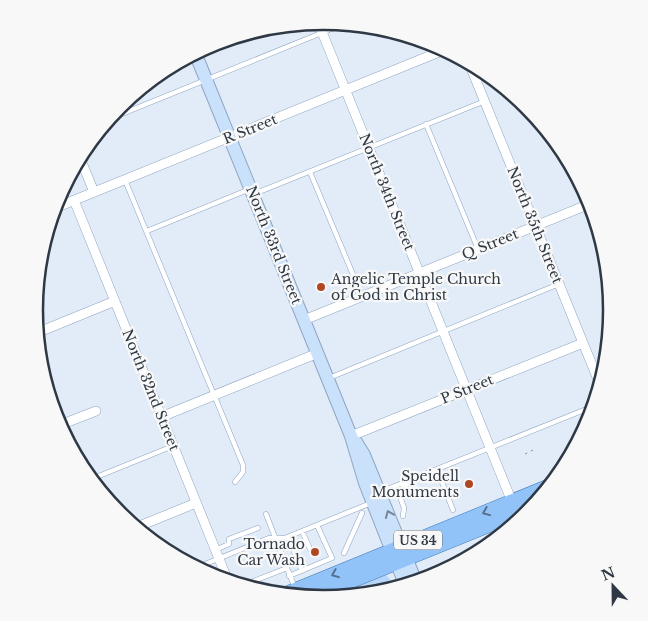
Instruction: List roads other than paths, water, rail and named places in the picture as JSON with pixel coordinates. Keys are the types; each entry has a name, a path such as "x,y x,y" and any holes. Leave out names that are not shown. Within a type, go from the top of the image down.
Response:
{"main road":[{"name":"North 33rd Street","path":"198,60 351,436 364,455 376,497 399,555"},
{"name":"US 34","path":"326,591 399,555 538,492"},
{"name":"US 34","path":"296,589 516,514"},
{"path":"399,555 412,576"},
{"path":"399,555 404,579"}],"street":[{"name":"North 34th Street","path":"322,32 512,502"},
{"name":"R Street","path":"65,204 436,53"},
{"name":"North 35th Street","path":"473,73 597,376"},
{"path":"84,166 94,192"},
{"name":"North 32nd Street","path":"74,200 225,573"},
{"name":"Q Street","path":"304,320 584,206"},
{"path":"44,330 115,301"},
{"name":"P Street","path":"351,436 583,343"},
{"path":"162,417 318,353"},
{"path":"67,422 96,411"},
{"path":"143,525 196,503"}],"lane":[{"path":"126,112 327,30"},
{"path":"147,231 252,191 310,172 485,101"},
{"path":"426,124 478,249"},
{"path":"310,172 362,296"},
{"path":"125,180 243,465 243,472 235,482"},
{"path":"328,378 559,284"},
{"path":"217,554 269,538 288,537 491,447 587,409"},
{"path":"98,476 173,446"},
{"path":"403,516 404,508 398,491 403,486 438,472 453,510"},
{"path":"344,553 362,513"},
{"path":"266,514 290,576 292,589"},
{"path":"290,576 332,558 317,525"},
{"path":"203,563 229,544 230,539 258,528"},
{"path":"302,531 310,549"},
{"path":"288,537 302,571"},
{"path":"314,559 317,565"},
{"path":"252,581 286,568"}],"place":[{"name":"Angelic Temple Church of God in Christ","path":"321,287"},
{"name":"Speidell Monuments","path":"469,484"},
{"name":"Tornado Car Wash","path":"315,552"}]}
